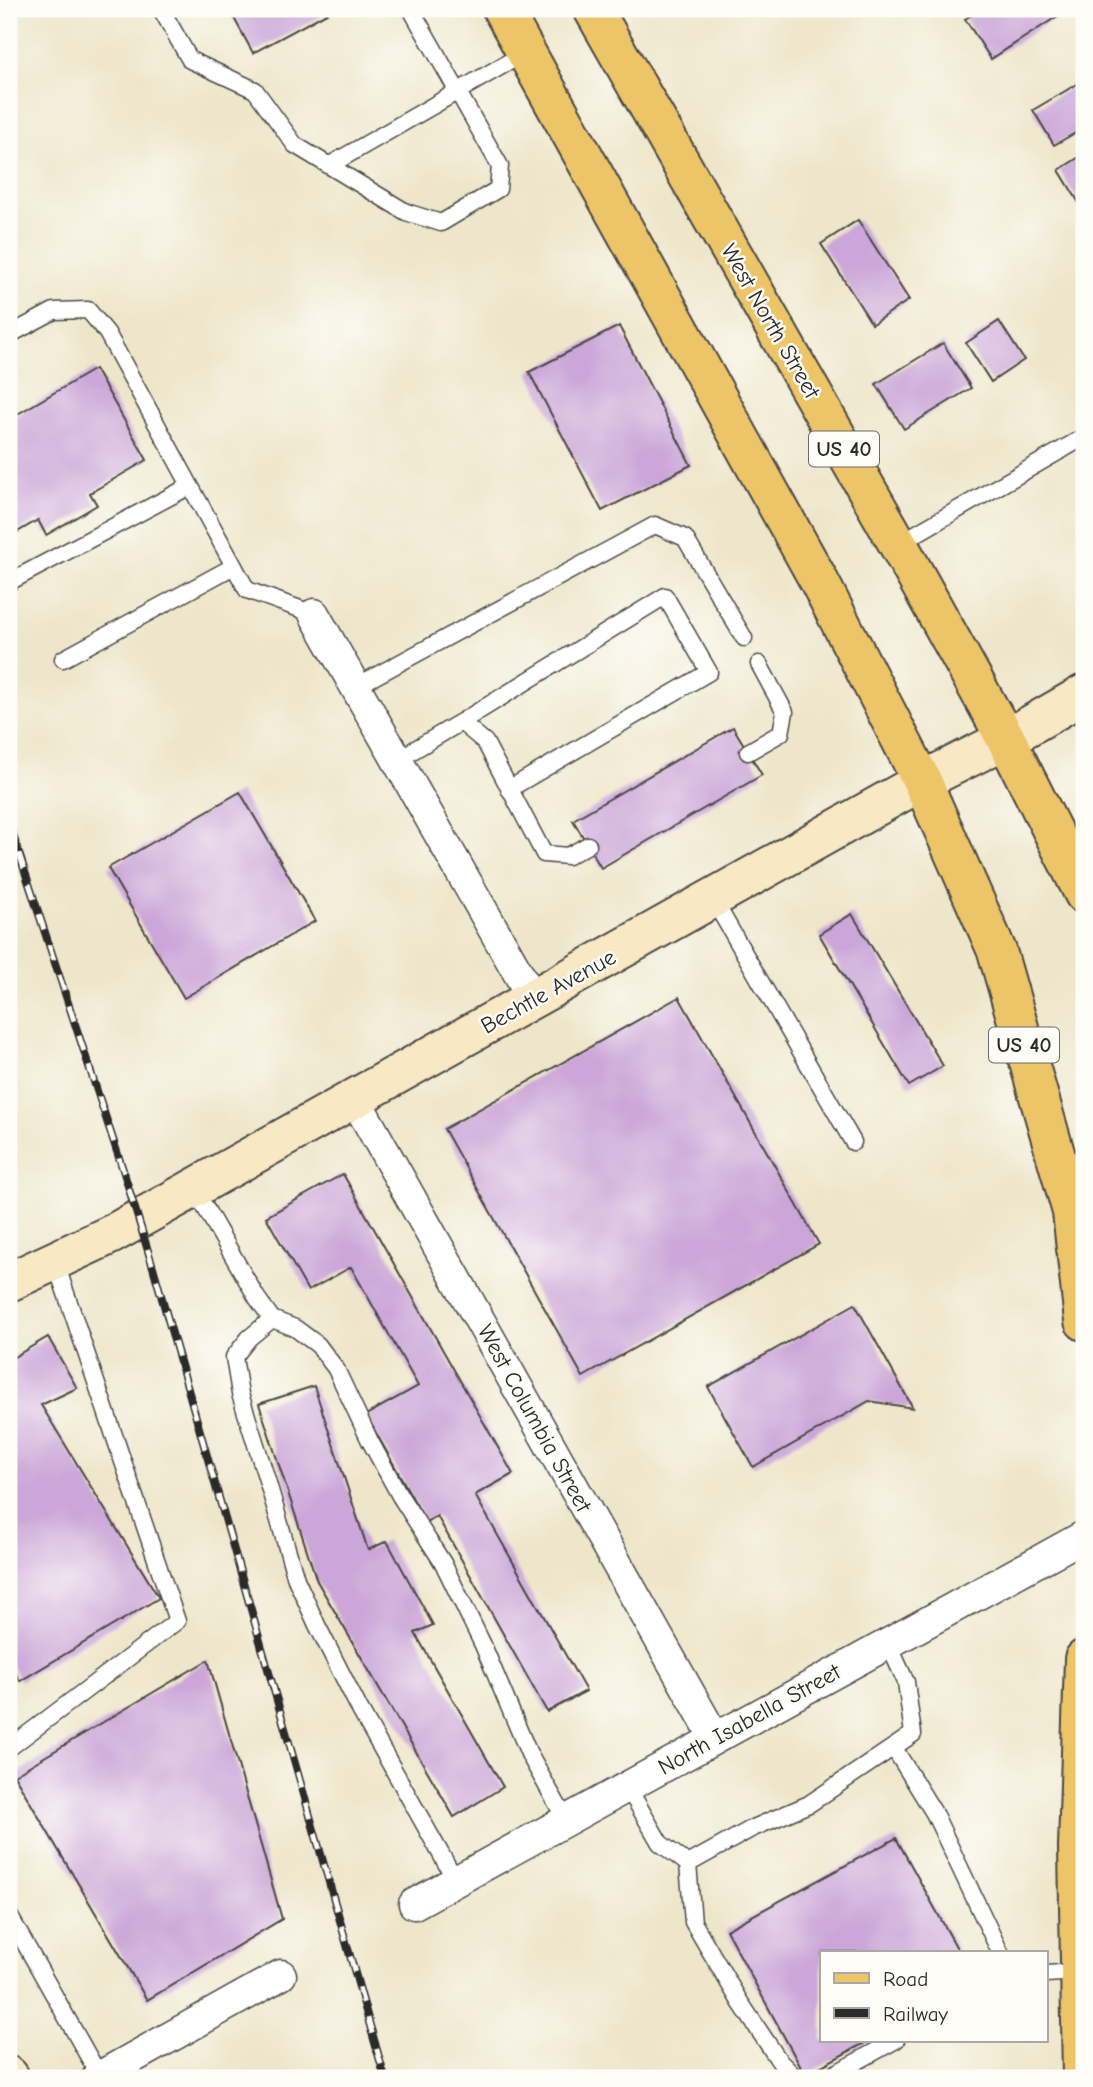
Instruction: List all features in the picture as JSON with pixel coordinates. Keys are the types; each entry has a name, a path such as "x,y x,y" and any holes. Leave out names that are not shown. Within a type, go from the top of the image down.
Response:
{"main road":[{"name":"US 40","path":"502,9 818,579 922,781 996,951 1072,1212 1084,1321"},
{"name":"West North Street","path":"593,9 898,544 1006,739 1084,894"},
{"name":"Bechtle Avenue","path":"9,1282 112,1234 922,781 1006,739 1084,694"},
{"path":"1082,2078 1072,1986 1083,1748 1084,1659"}],"street":[{"path":"314,614 533,999"},
{"name":"West Columbia Street","path":"355,1099 715,1738"},
{"name":"North Isabella Street","path":"414,1904 1084,1536"},
{"path":"99,2077 281,1975"}],"lane":[{"path":"161,9 190,60 255,90 295,145 406,212 441,223 498,189 500,166 411,9"},
{"path":"330,166 526,52"},
{"path":"9,335 54,311 88,310 107,333 247,590 314,614"},
{"path":"898,544 1084,437"},
{"path":"11,581 190,486"},
{"path":"355,687 654,525 685,538 744,638"},
{"path":"63,659 234,566"},
{"path":"397,760 665,597 709,672 509,789"},
{"path":"748,752 781,733 785,712 759,664"},
{"path":"461,722 485,742 544,854 568,856 587,845"},
{"path":"713,899 853,1142"},
{"path":"194,1188 257,1298 272,1319 295,1328 318,1345 336,1369 400,1496 443,1563 483,1645 530,1756 566,1820"},
{"path":"9,1748 177,1621 55,1261"},
{"path":"272,1319 248,1338 234,1357 240,1394 296,1579 360,1710 456,1881"},
{"path":"688,1864 751,1829 809,1804 913,1734 906,1682 888,1643"},
{"path":"894,1748 934,1812 1000,1951"},
{"path":"627,1786 660,1843 688,1864 693,1922 740,2002 780,2062 796,2078"},
{"path":"9,1915 99,2077"},
{"path":"827,2078 892,2042"}],"building":[{"path":"229,9 334,9 253,53"},
{"path":"982,9 1058,9 1061,14 991,59 965,19"},
{"path":"1084,80 1084,128 1054,145 1033,110"},
{"path":"1084,154 1084,211 1059,170"},
{"path":"858,220 909,300 872,324 821,244"},
{"path":"999,321 1024,360 991,382 966,343"},
{"path":"619,326 691,465 602,511 529,372"},
{"path":"943,343 971,388 904,429 876,384"},
{"path":"95,369 147,460 90,493 97,505 46,535 38,520 9,537 9,419"},
{"path":"733,727 762,775 601,868 573,820"},
{"path":"240,792 315,921 184,998 108,868"},
{"path":"852,914 943,1066 909,1086 819,934"},
{"path":"679,997 819,1244 583,1377 444,1129"},
{"path":"343,1174 513,1474 475,1495 586,1691 547,1712 437,1516 426,1522 366,1415 418,1386 351,1267 308,1291 266,1217"},
{"path":"855,1304 913,1408 869,1401 753,1467 708,1387"},
{"path":"48,1337 77,1388 41,1405 159,1598 20,1681 9,1662 9,1360"},
{"path":"314,1386 368,1550 387,1541 433,1625 415,1633 503,1787 454,1817 317,1581 259,1404"},
{"path":"208,1660 282,1919 147,2000 14,1775"},
{"path":"896,1838 958,1951 820,1951 820,2042 866,2042 805,2075 726,1930"}],"railway":[{"path":"9,823 153,1267 385,2078"}]}
